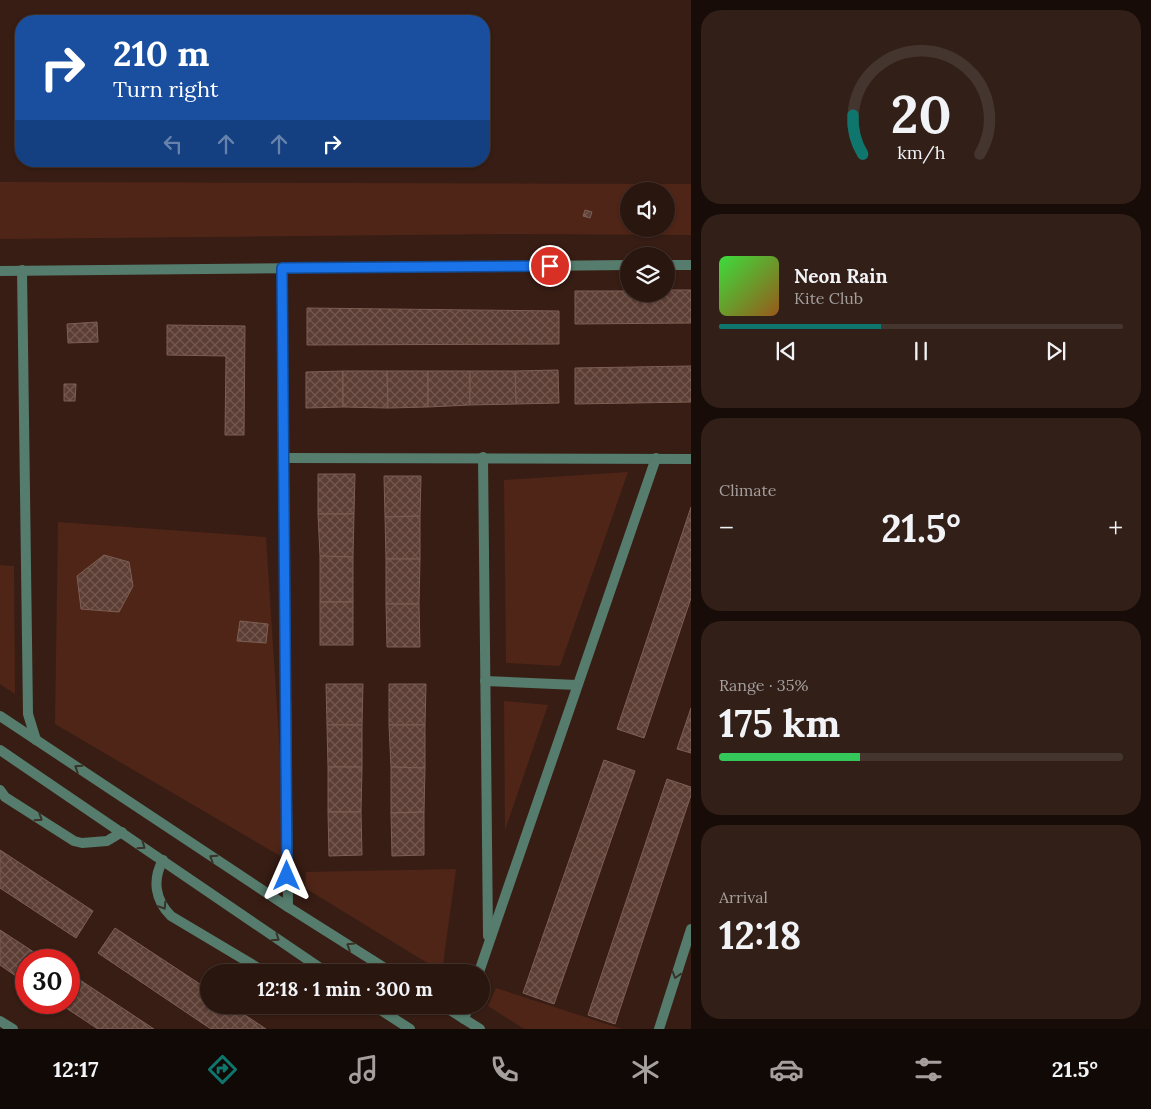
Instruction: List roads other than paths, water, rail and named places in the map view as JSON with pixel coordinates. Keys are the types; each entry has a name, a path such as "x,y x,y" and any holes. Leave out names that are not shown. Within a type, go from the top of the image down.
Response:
{"street":[{"path":"675,265 691,265"},
{"path":"0,271 620,266"},
{"path":"282,268 288,907"},
{"path":"22,270 28,714 36,740"},
{"path":"483,457 488,945"},
{"path":"284,458 691,459"},
{"path":"482,964 656,458"},
{"path":"485,681 578,685"},
{"path":"0,716 288,907 378,964"},
{"path":"0,750 314,964"},
{"path":"0,790 5,797 74,841 99,843 122,832"},
{"path":"163,860 156,877 156,886 157,894 165,910 171,916 252,964"},
{"path":"659,1029 691,929"},
{"path":"387,1014 410,1029"},
{"path":"456,1014 480,1029"},
{"path":"464,1019 466,1014"},
{"path":"0,1021 12,1029"}]}
